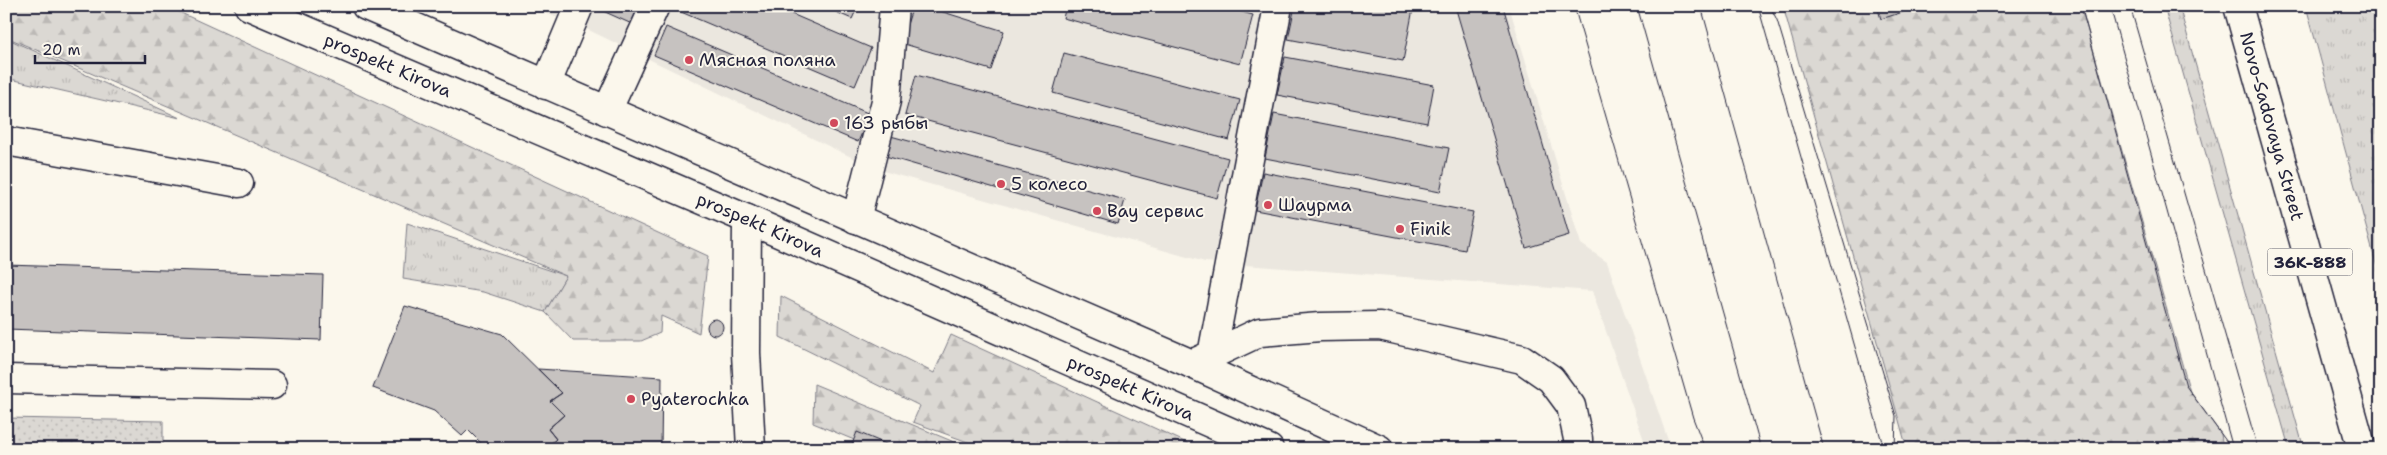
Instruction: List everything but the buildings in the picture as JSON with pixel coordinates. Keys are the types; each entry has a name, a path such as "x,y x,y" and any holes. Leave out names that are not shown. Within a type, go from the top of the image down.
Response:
{"main road":[{"name":"prospekt Kirova","path":"249,6 747,219 1269,449"},
{"path":"366,6 856,219 1202,360 1379,449"},
{"path":"546,85 580,6"},
{"path":"607,111 655,6"},
{"path":"856,219 886,101 894,6"},
{"path":"1202,360 1278,6"},
{"name":"Novo-Sadovaya Street","path":"2238,6 2362,449"},
{"path":"6,141 239,183"},
{"path":"747,219 746,353 751,449"},
{"path":"1202,360 1260,332 1320,327 1380,326 1522,359 1551,379 1571,406 1578,439 1578,449"},
{"path":"6,379 272,386"}],"shaded area":[{"path":"519,6 1509,6 1581,244 1607,262 1671,449 1647,449 1592,291 1205,262 876,169 568,20"}],"green space":[{"path":"6,6 166,6 708,256 699,333 661,316 660,333 641,341 573,341 545,312 566,276 6,37"},
{"path":"1783,6 2081,6 2190,392 2221,434 2223,449 1907,449"},
{"path":"2164,6 2179,6 2302,442 2288,444"},
{"path":"2306,6 2381,6 2381,282"},
{"path":"6,38 180,118 6,78"},
{"path":"407,223 566,276 545,312 483,292 403,279"},
{"path":"781,296 934,373 951,335 1200,449 987,449 913,422 920,406 780,337"},
{"path":"814,384 971,449 876,449 813,423"},
{"path":"6,418 163,421 163,449 6,449"}],"tram line":[{"path":"1574,6 1693,418 1705,449"},
{"path":"1637,6 1761,449"},
{"path":"1701,6 1824,449"},
{"path":"1758,6 1884,449"},
{"path":"1770,6 1777,20 1896,416 1895,449"},
{"path":"2081,6 2186,386 2232,449"},
{"path":"2110,6 2232,445"},
{"path":"2130,6 2258,449"}],"place":[{"name":"Мясная поляна","path":"689,60"},
{"name":"163 рыбы","path":"834,123"},
{"name":"5 колесо","path":"1001,184"},
{"name":"Шаурма","path":"1268,205"},
{"name":"Вау сервис","path":"1097,211"},
{"name":"Finik","path":"1400,229"},
{"name":"Pyaterochka","path":"631,399"}]}
